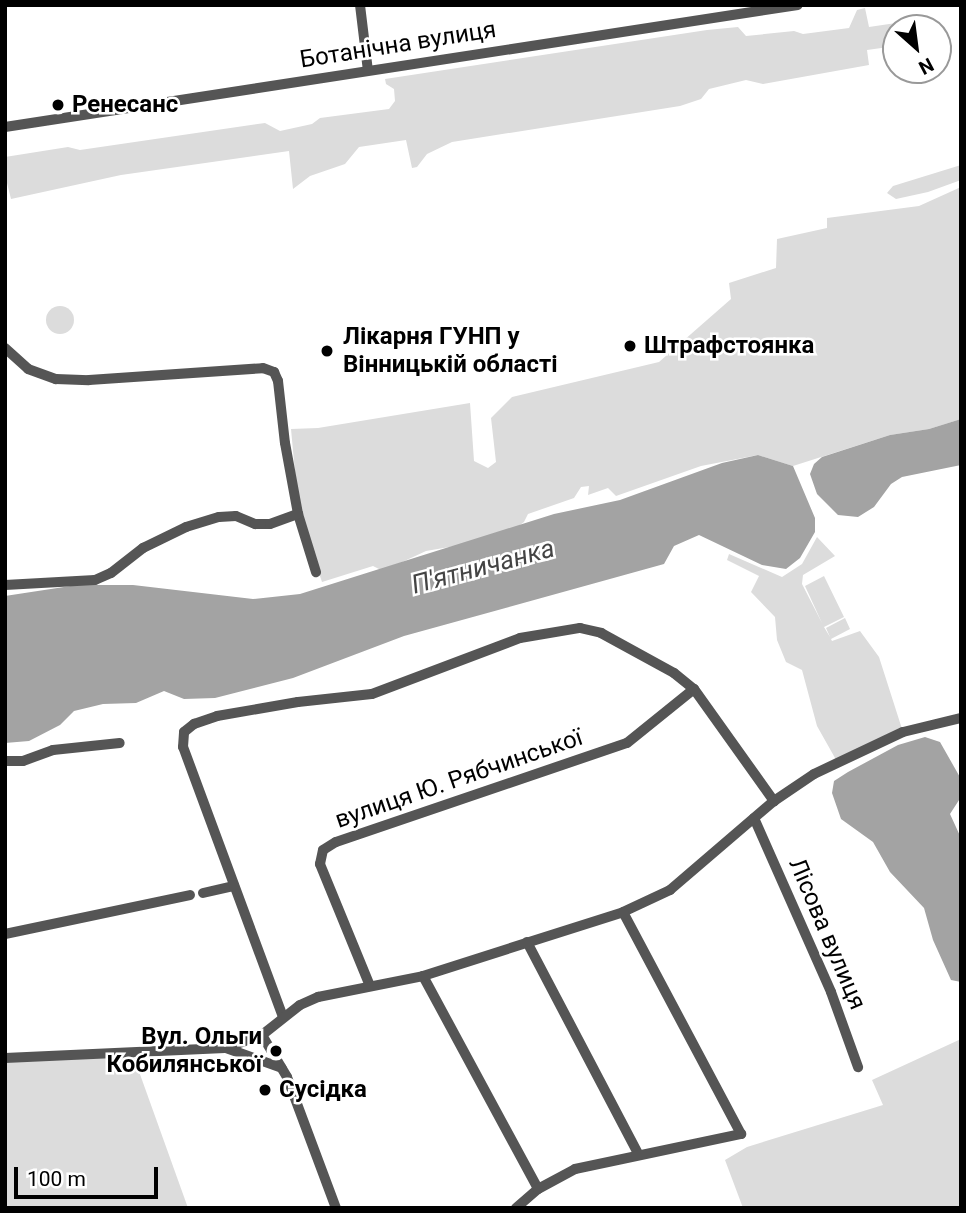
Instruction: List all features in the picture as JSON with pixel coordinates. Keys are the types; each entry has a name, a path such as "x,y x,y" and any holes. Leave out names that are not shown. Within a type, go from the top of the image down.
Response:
{"street":[{"path":"360,5 368,71"},
{"name":"Ботанічна вулиця","path":"5,127 797,5"},
{"path":"5,348 28,369 56,379 89,380 263,368 274,372 278,381 298,514 316,572"},
{"path":"5,585 95,580 111,573 144,548 186,527 219,517 236,516 255,524 270,524 298,514"},
{"path":"283,1017 183,747 184,732 194,724 217,716 298,702 372,694 520,638 558,629 580,628 601,633 674,673 694,689 774,801"},
{"name":"вулиця Ю. Рябчинської","path":"370,986 320,864 323,849 336,842 627,744 694,689"},
{"path":"5,1058 225,1048 262,1035 283,1017 318,997 423,976 623,912 670,890 774,801 814,774 899,734 961,718"},
{"path":"5,761 23,761 53,750 120,743"},
{"name":"Лісова вулиця","path":"754,818 831,992 858,1067"},
{"path":"203,893 234,886"},
{"path":"5,934 190,895"},
{"path":"516,1208 538,1189 575,1169 638,1153 741,1134 623,912"},
{"path":"527,942 638,1153"},
{"path":"423,976 538,1189"},
{"path":"262,1035 282,1068 336,1208"},
{"path":"225,1048 282,1068"}],"shaded area":[{"path":"865,8 869,27 882,25 882,48 867,50 869,65 763,84 746,80 709,89 701,99 680,106 452,142 427,154 417,167 412,168 406,140 359,147 345,164 310,176 293,189 289,151 121,175 11,199 5,175 5,157 68,147 80,150 265,123 280,131 312,124 320,118 389,109 395,101 394,89 386,84 385,79 707,30 738,27 746,36 794,31 803,34 849,28 857,10"},
{"path":"961,165 961,180 928,192 896,199 887,193 893,186"},
{"path":"961,187 961,419 929,429 890,435 793,466 758,455 701,466 616,496 608,488 588,495 589,486 581,487 574,498 528,514 524,522 502,538 426,551 383,571 373,566 322,582 306,535 296,483 291,429 318,428 470,403 474,461 488,468 496,462 491,418 512,397 659,362 731,299 729,283 776,268 777,239 827,228 827,218 919,206"},
{"path":"60,306 70,310 74,320 70,330 60,334 50,330 46,320 50,310"},
{"path":"817,537 835,556 803,575 802,584 822,623 805,586 824,576 844,617 824,627 830,637 826,628 845,618 850,629 831,639 832,641 860,631 879,657 903,732 839,765 817,726 802,670 786,662 777,640 775,617 751,592 759,576 727,560 729,554 782,577 802,564"},
{"path":"961,1039 961,1208 743,1208 725,1160 747,1147 883,1105 872,1080"},
{"path":"132,1052 188,1208 5,1208 5,1058"}],"water":[{"path":"961,419 961,465 902,477 891,484 874,507 858,517 838,515 817,494 810,474 814,464 822,457 890,435 929,429"},
{"name":"П'ятничанка","path":"758,455 793,466 815,518 815,532 800,558 786,569 762,565 699,535 674,546 664,564 404,636 293,678 215,698 184,699 164,691 136,703 103,704 74,711 60,725 29,741 5,743 5,596 77,585 133,585 253,599 300,594 554,514 620,500 722,463"},
{"path":"925,737 940,742 961,779 961,797 950,814 961,838 961,982 951,980 933,940 924,908 890,872 873,842 841,819 832,793 834,781 848,772 898,745"}],"place":[{"name":"Ренесанс","path":"58,105"},
{"name":"Штрафстоянка","path":"630,346"},
{"name":"Лікарня ГУНП у Вінницькій області","path":"327,351"},
{"name":"Вул. Ольги Кобилянської","path":"276,1051"},
{"name":"Сусідка","path":"265,1090"}]}
